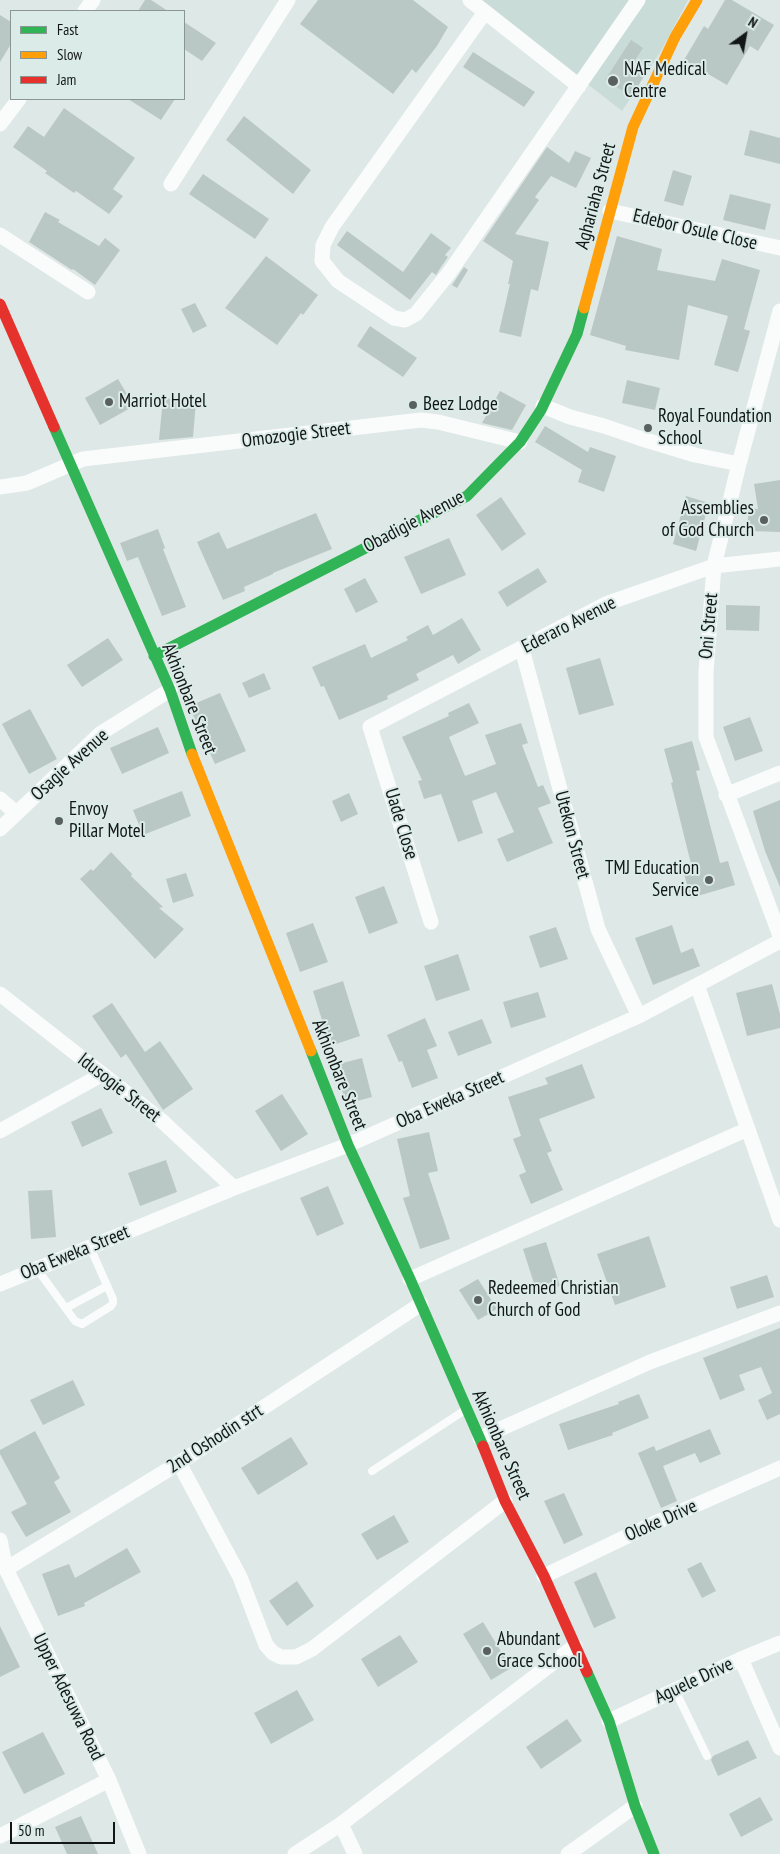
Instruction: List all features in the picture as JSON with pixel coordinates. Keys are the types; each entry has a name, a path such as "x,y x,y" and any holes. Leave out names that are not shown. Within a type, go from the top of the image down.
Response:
{"street":[{"path":"171,184 288,0"},
{"path":"470,0 580,86"},
{"path":"485,12 332,227 323,245 322,261 338,281 394,318 405,320 416,314 449,273 638,0"},
{"name":"Aghariaha Street","path":"543,406 577,334 633,127 675,37 697,0"},
{"path":"0,124 18,100"},
{"name":"Edebor Osule Close","path":"610,211 780,248"},
{"path":"0,234 88,292"},
{"name":"Akhionbare Street","path":"0,304 170,690 190,748 348,1145 410,1279 480,1438 505,1500 544,1576 609,1721 635,1806 654,1854"},
{"name":"Oni Street","path":"780,312 714,566 706,672 706,737 780,936"},
{"path":"543,406 552,411 695,455 739,464"},
{"name":"Obadigie Avenue","path":"154,656 467,496 520,442 543,406"},
{"name":"Omozogie Street","path":"0,487 27,483 83,459 421,420 438,422 520,442"},
{"name":"Ederaro Avenue","path":"370,727 608,603 714,566 780,559"},
{"name":"Utekon Street","path":"522,649 598,929 639,1016"},
{"name":"Osagie Avenue","path":"0,829 101,733 170,690"},
{"name":"Uade Close","path":"370,727 431,922"},
{"path":"726,795 780,773"},
{"path":"0,800 16,813"},
{"name":"Oba Eweka Street","path":"0,1284 234,1188 348,1145 639,1016 780,941"},
{"path":"697,985 780,1220"},
{"name":"Idusogie Street","path":"0,994 162,1121 234,1188"},
{"path":"0,1130 101,1075 92,1068"},
{"path":"410,1279 748,1129"},
{"name":"2nd Oshodin strt","path":"6,1569 179,1463 421,1304"},
{"path":"480,1438 650,1362 780,1312"},
{"path":"179,1463 240,1576 266,1645 273,1653 281,1657 296,1657 312,1649 505,1500"},
{"name":"Oloke Drive","path":"544,1576 657,1522 780,1468"},
{"name":"Upper Adesuwa Road","path":"0,1540 6,1569 109,1780 139,1854"},
{"name":"Aguele Drive","path":"609,1721 741,1659 780,1643"},
{"path":"295,1854 341,1824 575,1646"},
{"path":"741,1659 780,1748"},
{"path":"0,1836 109,1780"},
{"path":"568,1854 635,1806"},
{"path":"341,1824 354,1854"}],"lane":[{"path":"37,1269 75,1321 82,1324 113,1303 90,1247"},
{"path":"66,1308 107,1286"},
{"path":"372,1470 466,1409"},
{"path":"675,1690 707,1756"}],"shaded area":[{"name":"NAF Medical Centre","path":"480,0 688,0 661,51 622,111"}],"building":[{"path":"145,0 151,0 166,10 139,10"},
{"path":"318,0 413,0 448,27 437,46 416,73 412,69 393,94 300,24"},
{"path":"725,0 732,0 774,25 758,51 750,46 727,85 684,60 704,26 708,29"},
{"path":"0,15 10,21 10,46 0,62"},
{"path":"185,23 216,43 202,61 185,50"},
{"path":"631,40 643,48 632,65 644,74 633,97 605,80"},
{"path":"473,52 535,92 524,107 463,67"},
{"path":"130,100 174,100 161,120"},
{"path":"64,108 135,158 113,189 123,196 109,214 76,191 74,193 45,173 47,171 13,147 28,126 44,137"},
{"path":"244,116 311,170 293,194 226,140"},
{"path":"750,130 780,138 780,164 744,155"},
{"path":"547,147 569,163 575,151 591,158 576,188 551,176 535,197 539,200 515,234 549,242 538,291 531,289 521,337 499,332 510,284 508,284 513,261 483,241"},
{"path":"673,170 692,176 683,206 664,201"},
{"path":"203,174 269,219 255,239 189,194"},
{"path":"730,194 771,204 765,230 723,220"},
{"path":"45,212 60,220 58,222 99,246 105,238 120,250 95,285 29,242"},
{"path":"347,231 403,272 431,233 451,248 445,255 448,257 436,275 432,272 410,300 337,245"},
{"path":"617,236 662,249 657,270 715,281 722,259 760,270 744,329 750,331 738,372 714,365 728,316 688,305 679,360 625,350 626,346 590,335"},
{"path":"266,256 318,295 303,315 301,313 277,345 225,308"},
{"path":"464,267 468,270 457,288 452,285"},
{"path":"195,303 207,326 193,333 181,309"},
{"path":"370,326 417,358 403,377 357,346"},
{"name":"Marriot Hotel","path":"118,379 134,406 100,425 85,398"},
{"path":"627,380 660,388 655,410 622,403"},
{"path":"500,391 526,405 512,430 482,423"},
{"path":"163,398 196,401 193,437 159,440"},
{"path":"545,426 588,452 590,447 616,456 604,492 578,482 582,470 535,442"},
{"path":"780,480 780,532 748,531 748,508 758,509 754,484"},
{"path":"686,496 709,503 696,551 673,544"},
{"path":"501,497 526,534 502,551 476,515"},
{"path":"316,513 332,549 273,573 244,587 245,591 223,600 197,542 219,532 227,549"},
{"path":"158,529 165,548 163,549 186,607 162,616 138,557 127,561 120,543"},
{"path":"449,538 466,575 421,594 404,557"},
{"path":"538,568 547,582 507,607 498,592"},
{"path":"365,578 378,602 356,613 344,589"},
{"path":"726,605 760,606 759,631 726,630"},
{"path":"462,618 481,650 458,664 453,655 416,674 419,680 387,696 388,699 339,720 324,686 321,687 312,667 365,644 371,658 408,640 406,637 428,625 433,635"},
{"path":"108,638 123,660 82,687 67,665"},
{"path":"600,658 614,705 579,715 566,668"},
{"path":"264,673 271,689 249,698 242,683"},
{"path":"220,693 246,751 215,764 189,706"},
{"path":"469,703 479,723 449,737 465,776 496,764 485,735 521,723 528,743 522,745 538,787 543,785 551,803 538,808 553,843 507,862 497,839 514,832 496,792 472,801 483,833 458,842 441,794 424,799 418,781 422,780 402,737 449,716 448,713"},
{"path":"30,709 57,759 29,774 2,724"},
{"path":"750,717 763,751 735,761 723,727"},
{"path":"158,727 169,753 122,774 110,748"},
{"path":"692,741 700,770 696,771 720,863 728,861 735,885 691,898 684,874 693,872 664,749"},
{"path":"182,791 191,816 143,835 133,810"},
{"path":"349,793 358,814 341,822 332,801"},
{"path":"780,800 780,887 765,851 753,811"},
{"path":"111,852 132,874 131,876 163,907 159,908 184,929 155,959 80,879 91,869 93,871"},
{"path":"186,873 194,896 173,903 166,879"},
{"path":"384,886 398,923 369,934 355,897"},
{"path":"313,923 328,962 300,972 286,933"},
{"path":"672,925 681,953 693,948 700,966 653,985 635,938"},
{"path":"556,927 568,959 540,968 529,936"},
{"path":"458,954 470,990 436,1001 424,966"},
{"path":"343,981 360,1036 330,1046 313,991"},
{"path":"772,984 780,1014 780,1028 747,1036 736,993"},
{"path":"538,992 546,1017 511,1028 503,1002"},
{"path":"112,1003 145,1052 160,1041 193,1089 163,1110 126,1054 121,1058 92,1016"},
{"path":"425,1018 437,1046 427,1050 438,1078 412,1088 402,1061 399,1062 387,1035"},
{"path":"482,1019 492,1043 458,1056 448,1032"},
{"path":"362,1058 372,1097 346,1104 335,1065"},
{"path":"582,1064 595,1098 539,1119 552,1151 547,1153 563,1190 531,1204 519,1175 526,1172 513,1139 521,1136 508,1097 548,1084 545,1078"},
{"path":"282,1094 308,1134 281,1151 255,1111"},
{"path":"101,1108 113,1133 82,1147 71,1122"},
{"path":"429,1132 438,1171 428,1173 450,1239 420,1249 403,1198 410,1196 397,1139"},
{"path":"166,1160 177,1192 140,1206 128,1173"},
{"path":"328,1186 344,1224 317,1236 300,1198"},
{"path":"52,1190 56,1237 31,1239 28,1191"},
{"path":"649,1236 666,1287 615,1305 597,1254"},
{"path":"546,1242 560,1286 537,1293 523,1249"},
{"path":"767,1275 774,1297 737,1309 730,1287"},
{"name":"Redeemed Christian Church of God","path":"478,1279 497,1309 478,1320 459,1290"},
{"path":"780,1328 780,1414 767,1420 758,1400 772,1393 761,1367 739,1375 745,1390 720,1400 703,1358"},
{"path":"73,1380 85,1405 43,1425 30,1400"},
{"path":"639,1394 649,1418 612,1433 613,1435 568,1450 559,1424 619,1404 618,1402"},
{"path":"710,1429 721,1454 700,1463 695,1453 663,1466 677,1501 661,1508 638,1453 654,1446 656,1451"},
{"path":"35,1431 60,1478 54,1482 71,1512 26,1537 11,1512 27,1504 0,1454 0,1450"},
{"path":"291,1437 308,1464 258,1495 241,1468"},
{"path":"564,1493 583,1535 564,1544 544,1501"},
{"path":"394,1515 409,1542 377,1560 361,1534"},
{"path":"127,1548 141,1572 84,1603 85,1606 58,1616 42,1574 69,1564 75,1578"},
{"path":"701,1562 716,1591 702,1598 687,1569"},
{"path":"596,1572 616,1618 594,1628 574,1582"},
{"path":"297,1581 314,1606 287,1626 269,1601"},
{"path":"483,1622 511,1668 491,1680 463,1634"},
{"path":"0,1626 20,1667 0,1677"},
{"path":"400,1635 418,1662 378,1687 361,1659"},
{"path":"297,1690 314,1720 271,1744 254,1713"},
{"path":"567,1719 582,1741 541,1769 526,1747"},
{"path":"43,1732 65,1774 24,1794 2,1752"},
{"path":"748,1740 757,1758 718,1776 711,1760 713,1756"},
{"path":"760,1797 773,1820 741,1837 729,1814"},
{"path":"81,1816 98,1854 67,1854 55,1827"}],"traffic: fast":[{"path":"154,656 467,496 520,442 541,410 577,334 584,308"},
{"path":"54,427 170,690 192,754"},
{"path":"311,1051 348,1145 410,1279 483,1446"},
{"path":"587,1672 609,1721 635,1806 654,1854"}],"traffic: slow":[{"path":"584,308 633,127 675,37 697,0"},
{"path":"192,754 311,1051"}],"traffic: jam":[{"path":"0,304 54,427"},
{"path":"483,1446 505,1501 544,1576 587,1672"}],"place":[{"name":"NAF Medical Centre","path":"613,81"},
{"name":"Marriot Hotel","path":"109,402"},
{"name":"Beez Lodge","path":"413,405"},
{"name":"Royal Foundation School","path":"648,428"},
{"name":"Assemblies of God Church","path":"764,520"},
{"name":"Envoy Pillar Motel","path":"59,821"},
{"name":"TMJ Education Service","path":"709,880"},
{"name":"Redeemed Christian Church of God","path":"478,1300"},
{"name":"Abundant Grace School","path":"487,1651"}]}
